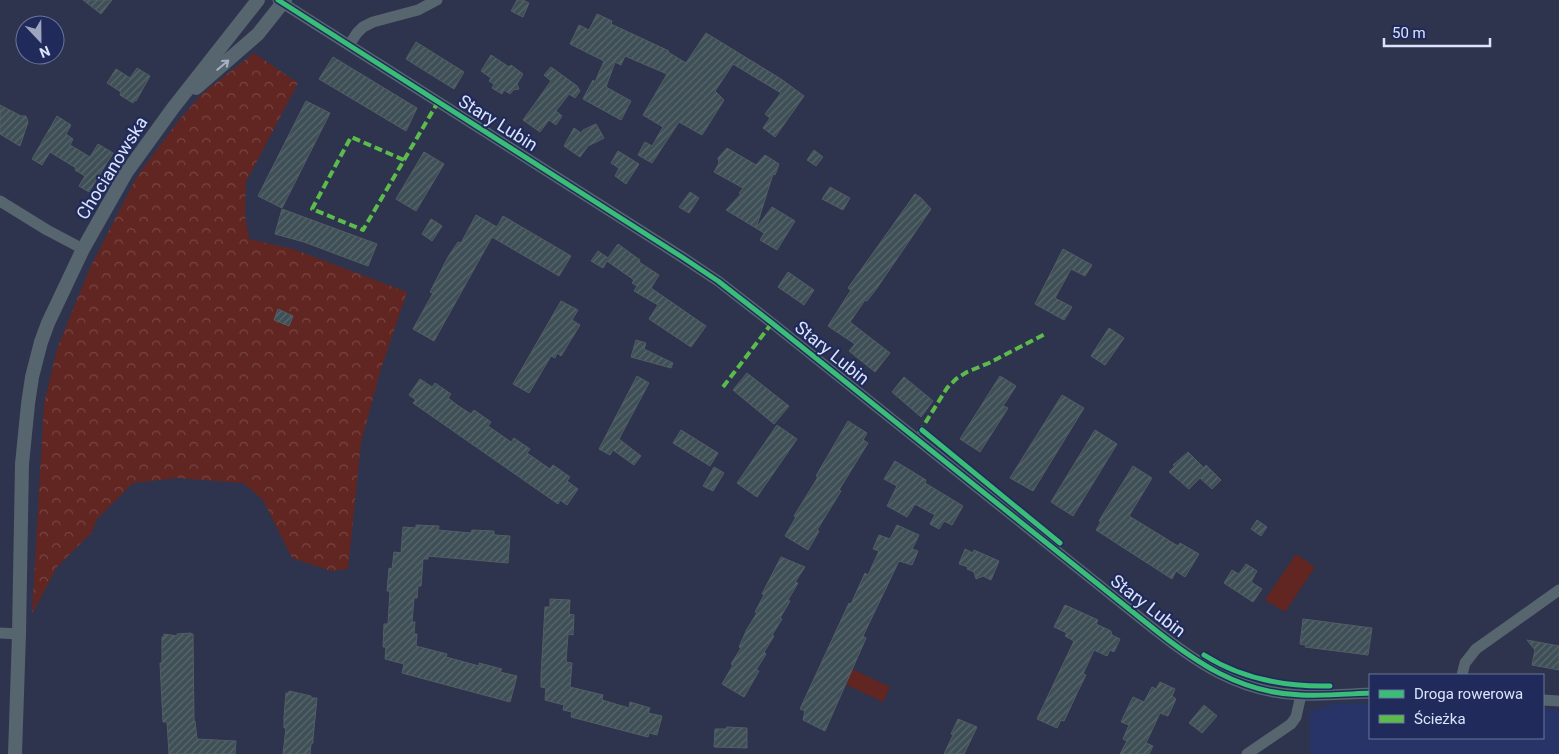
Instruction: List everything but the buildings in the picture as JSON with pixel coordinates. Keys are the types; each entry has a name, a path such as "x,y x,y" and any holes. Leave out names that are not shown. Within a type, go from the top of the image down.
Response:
{"street":[{"name":"Chocianowska","path":"15,754 22,464 28,404 41,342 48,323 84,249 126,173 173,108 258,0"},
{"path":"349,45 357,33 373,22 418,10 437,0"},
{"name":"Chocianowska","path":"173,108 247,45 258,34 282,1"},
{"name":"Stary Lubin","path":"282,1 718,281 1149,625 1197,661 1215,672 1263,689 1301,695 1369,693"},
{"name":"Chocianowska","path":"0,201 47,230 84,249"},
{"path":"1462,674 1465,663 1476,649 1559,590"},
{"path":"0,633 19,634"},
{"path":"1247,754 1291,724 1296,717 1301,695"},
{"path":"1544,700 1559,701"}],"shaded area":[{"path":"1369,703 1369,739 1544,739 1544,708 1559,710 1559,754 1310,754 1310,712 1334,704"}],"green space":[{"path":"254,53 298,83 246,182 245,215 249,239 293,249 407,292 380,372 361,443 348,569 331,571 292,558 263,500 243,483 177,478 133,483 97,519 92,532 57,567 32,614 44,404 57,349 89,270 136,178 178,121 203,93"},
{"path":"1296,554 1315,567 1285,612 1265,600"},
{"path":"852,669 890,687 883,702 845,684"}],"marked path":[{"path":"404,160 351,137 312,209 363,230 438,102"},
{"path":"723,387 772,323"},
{"path":"919,433 947,388 956,379 1047,333"}],"cycle path":[{"path":"278,0 718,281 1149,625 1201,663 1238,682 1279,693 1301,695 1369,693"},
{"path":"922,430 1060,543"},
{"path":"1204,655 1233,670 1264,680 1297,685 1330,686"}]}
